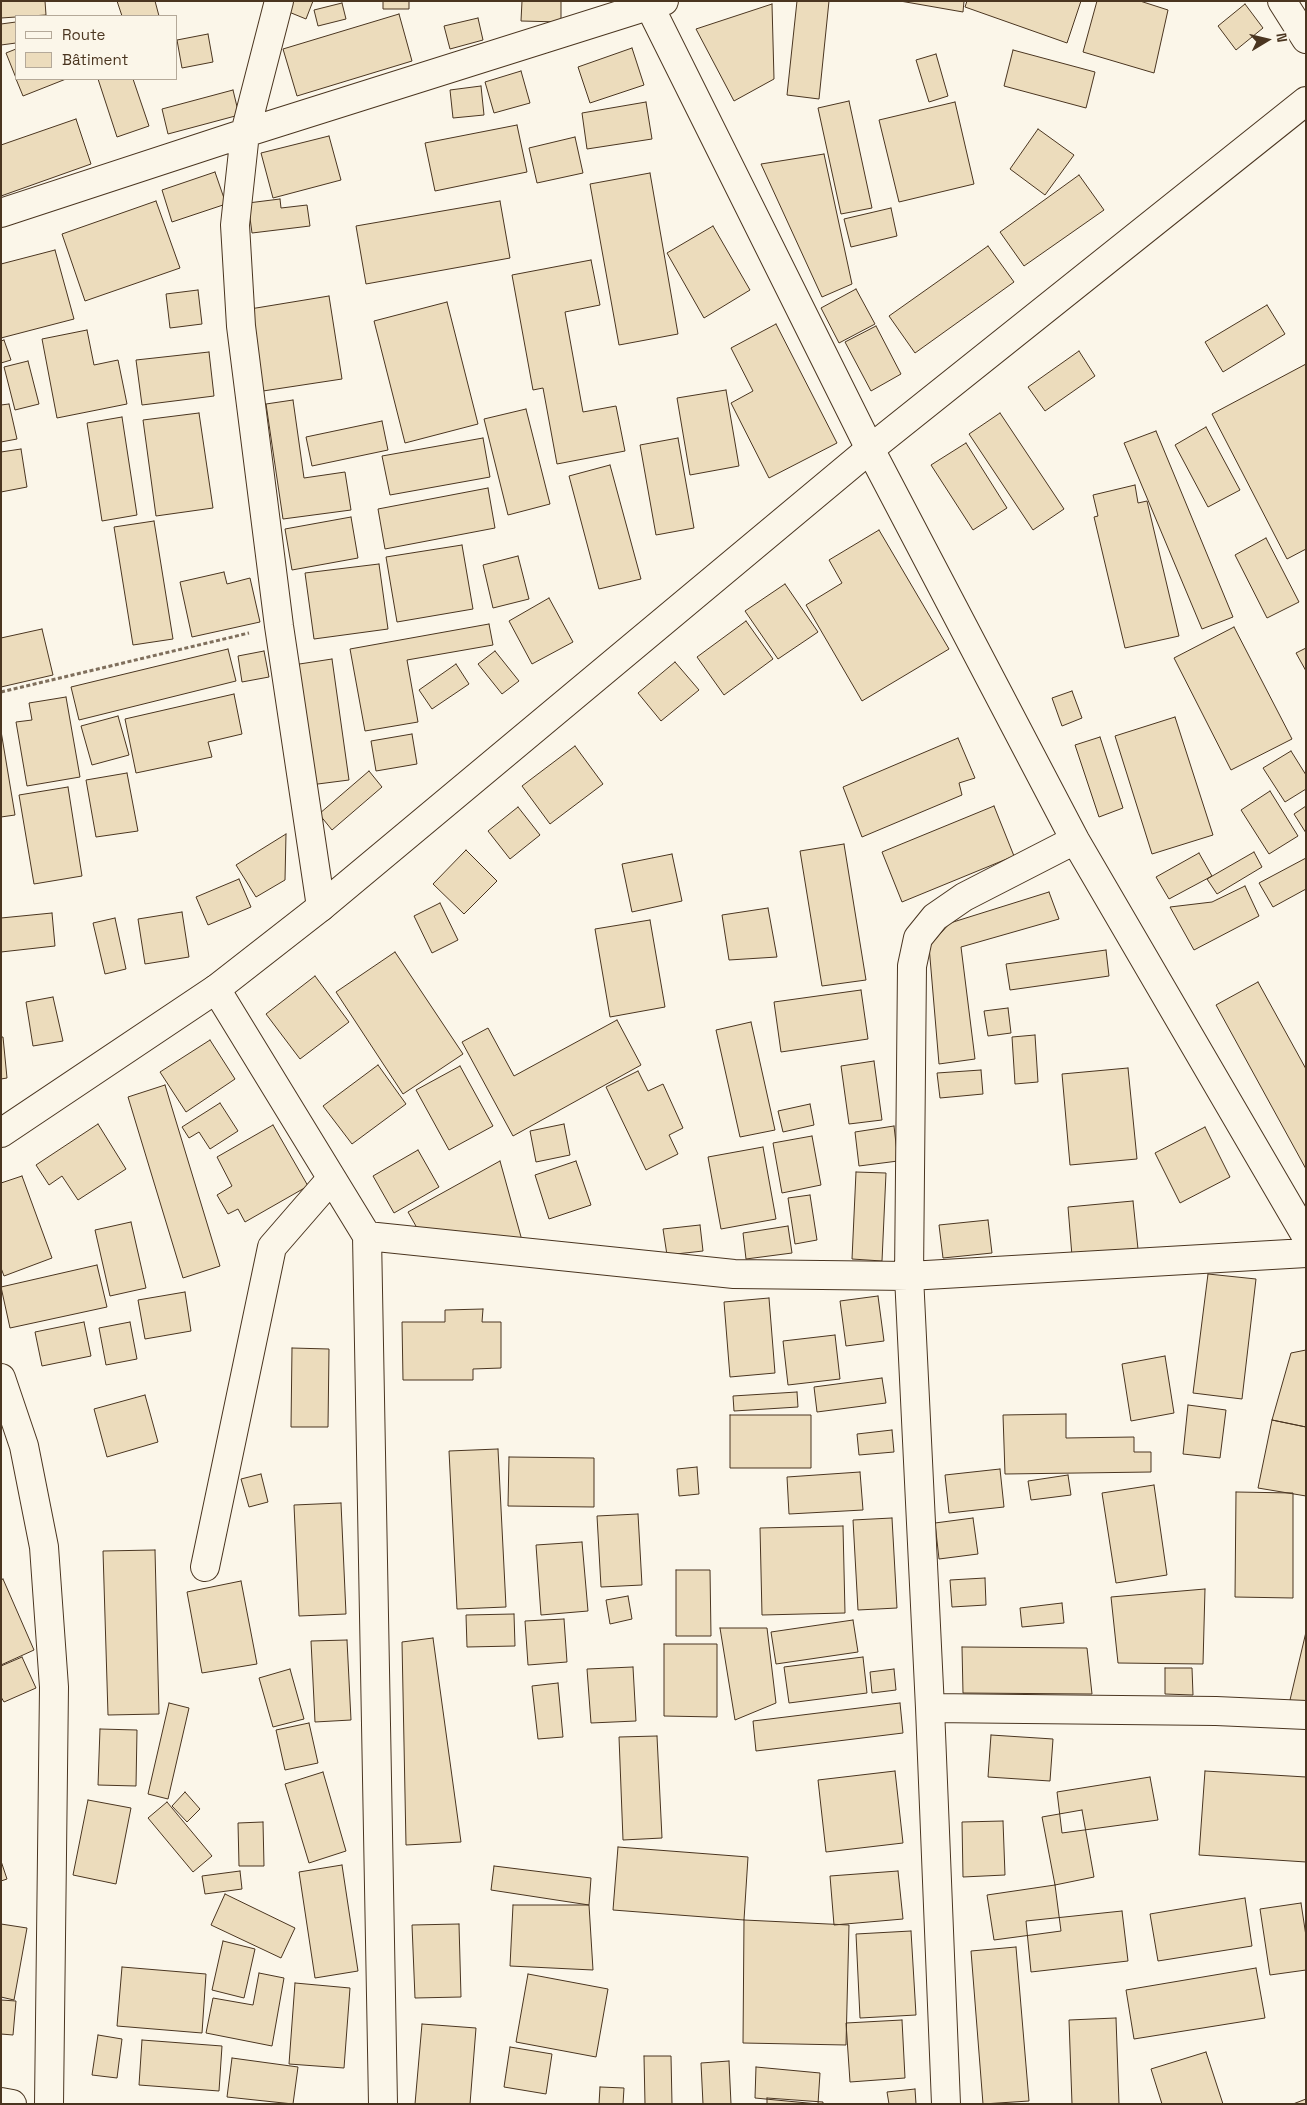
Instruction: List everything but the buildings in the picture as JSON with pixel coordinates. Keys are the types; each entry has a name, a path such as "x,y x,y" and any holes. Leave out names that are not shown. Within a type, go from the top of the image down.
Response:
{"street":[{"path":"279,1 245,133 235,224 240,326 279,626 321,907"},
{"path":"1282,1 1306,39"},
{"path":"1,213 653,3 870,449 1075,840 1306,1236"},
{"path":"1,1133 216,989 321,907 870,449 1306,101"},
{"path":"946,2104 930,1708 909,1276 912,966 918,938 935,917 964,897 1075,840"},
{"path":"216,989 367,1236 384,2104"},
{"path":"205,1567 272,1247 331,1179"},
{"path":"367,1236 734,1274 909,1276 1306,1253"},
{"path":"1,1378 24,1446 44,1547 53,1677 49,2104"},
{"path":"930,1708 1135,1712 1216,1711 1306,1715"},
{"path":"1,2102 12,2104"}],"path":[{"path":"1,692 279,626"}]}
